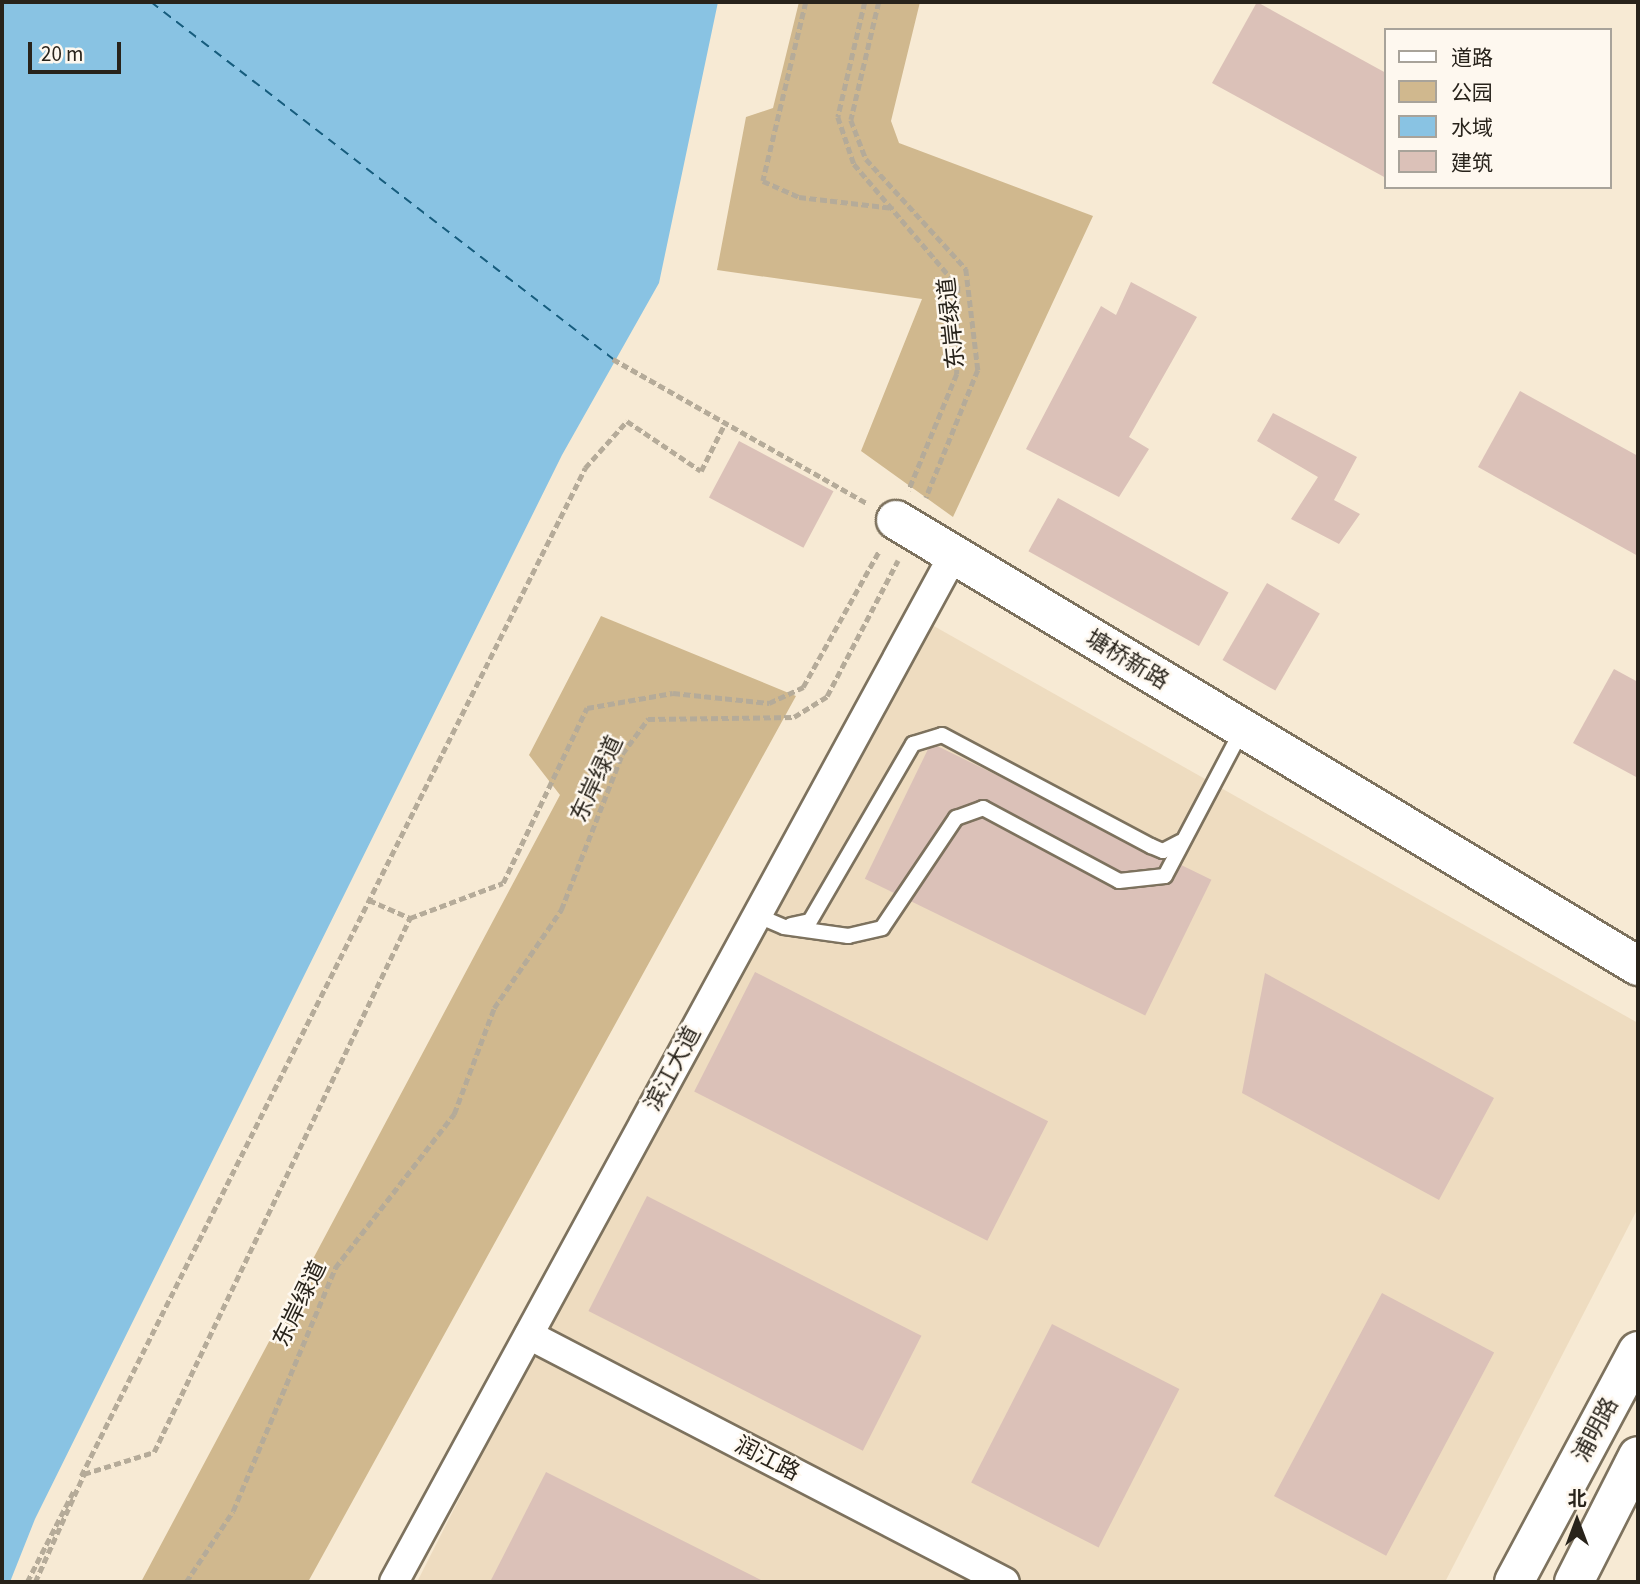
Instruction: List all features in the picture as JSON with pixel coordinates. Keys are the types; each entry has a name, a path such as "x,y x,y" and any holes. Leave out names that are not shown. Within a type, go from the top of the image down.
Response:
{"street":[{"name":"塘桥新路","path":"905,526 1638,966"},
{"name":"滨江大道","path":"394,1582 755,915 953,556"},
{"name":"润江路","path":"529,1335 1005,1582"},
{"name":"浦明路","path":"1514,1582 1638,1351"},
{"path":"1574,1582 1638,1456"}],"lane":[{"path":"755,915 784,927 848,936 882,928 956,818 983,808 1119,880 1165,876 1180,842 1242,729"},
{"path":"784,927 810,921 913,744 942,734 1151,846 1163,850 1180,842"}],"path":[{"path":"806,2 763,181 799,197 894,208"},
{"path":"35,1582 84,1474 154,1452 410,918 503,883 587,708 673,693 769,702 803,687 905,526 957,374 958,286 894,208 853,164 838,117 865,2"},
{"name":"东岸绿道","path":"186,1582 233,1511 335,1268 454,1114 494,1009 561,910 622,754 648,719 794,718 827,696 978,370 966,269 866,159 851,120 879,2"},
{"path":"613,359 905,526"},
{"path":"27,1582 585,468 627,421 701,471 725,423"},
{"path":"369,900 410,918"}],"shaded area":[{"path":"909,612 1638,1023 1638,1208 1445,1582 417,1582"}],"green space":[{"path":"799,2 920,2 891,121 899,143 1093,216 953,517 861,451 922,299 717,270 746,117 773,108"},
{"path":"601,616 796,696 308,1582 141,1582 560,795 529,755"}],"water":[{"path":"2,2 718,2 659,283 562,455 35,1519 10,1582 2,1582"}],"building":[{"path":"1257,2 1384,72 1384,177 1212,83"},
{"path":"1131,282 1197,317 1129,437 1149,449 1119,497 1026,449 1101,306 1116,315"},
{"path":"1520,391 1638,456 1638,556 1478,467"},
{"path":"1273,413 1357,457 1334,500 1360,514 1339,544 1291,519 1318,477 1257,441"},
{"path":"739,441 833,491 803,548 709,498"},
{"path":"1058,498 1229,593 1199,646 1028,551"},
{"path":"1267,583 1320,614 1275,691 1222,660"},
{"path":"1614,669 1638,682 1638,778 1573,743"},
{"path":"931,743 1211,880 1145,1015 865,879"},
{"path":"755,972 1048,1121 987,1241 694,1091"},
{"path":"1265,973 1494,1098 1439,1200 1242,1093"},
{"path":"647,1196 921,1336 863,1451 588,1311"},
{"path":"1382,1293 1494,1353 1386,1556 1274,1496"},
{"path":"1052,1324 1179,1389 1099,1548 971,1483"},
{"path":"546,1472 765,1582 490,1582"}],"ferry route":[{"path":"151,2 613,359"}]}
